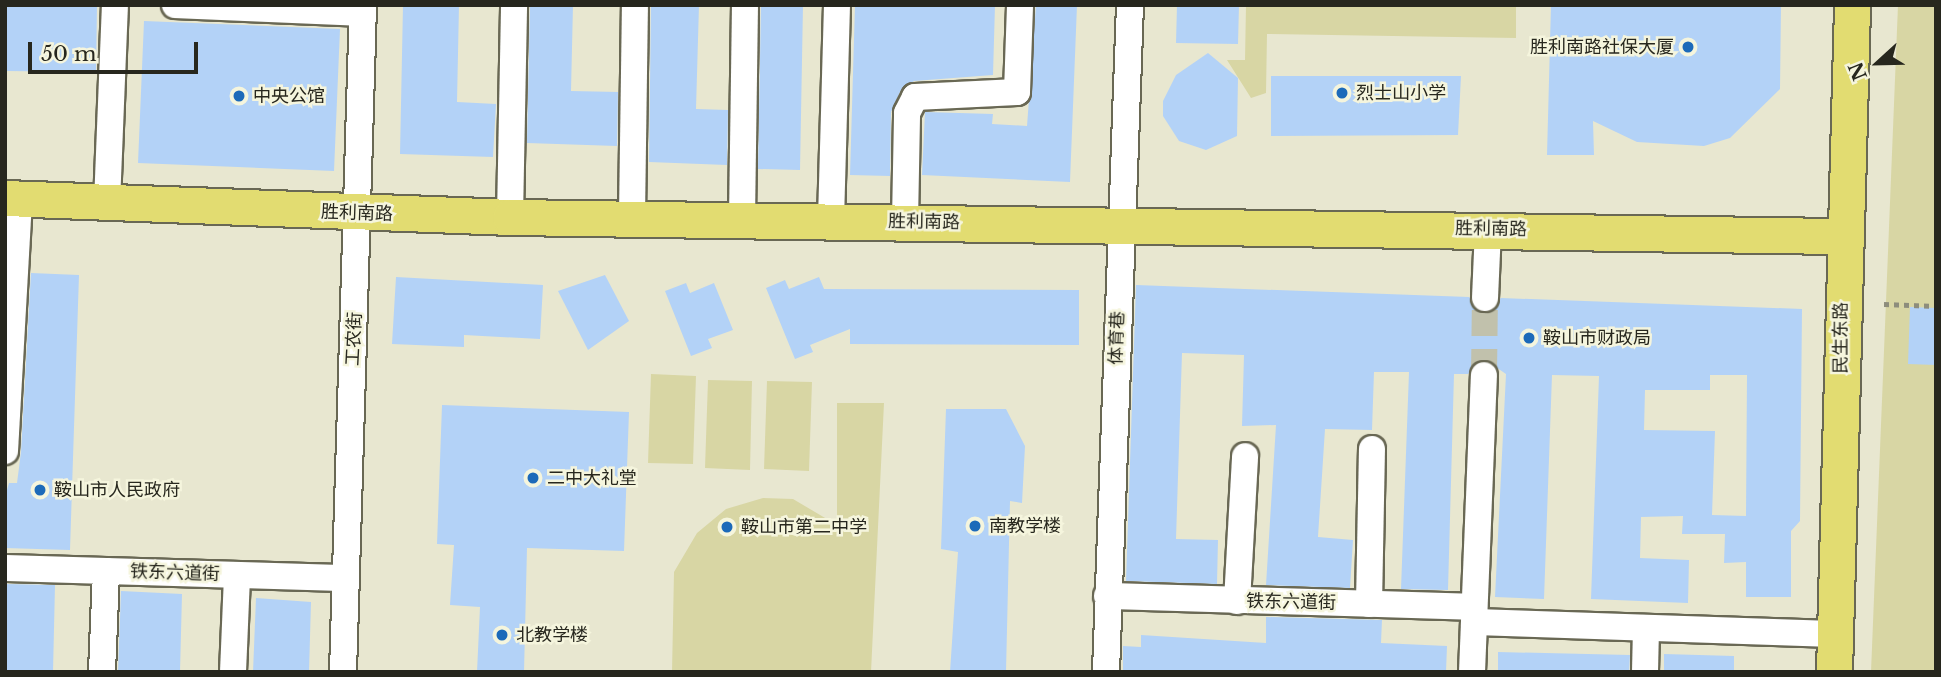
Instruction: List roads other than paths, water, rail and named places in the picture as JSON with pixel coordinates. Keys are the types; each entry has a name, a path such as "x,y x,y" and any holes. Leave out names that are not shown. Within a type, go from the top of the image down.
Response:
{"main road":[{"name":"民生东路","path":"1833,672 1843,236 1852,5"},
{"name":"胜利南路","path":"12,199 360,214 1488,228 1843,236"}],"street":[{"path":"107,204 115,5"},
{"path":"175,5 363,9"},
{"path":"510,217 514,5"},
{"path":"632,216 635,5"},
{"path":"742,219 745,5"},
{"path":"831,220 837,5"},
{"path":"905,221 907,113 915,97 1017,92 1020,5"},
{"name":"体育巷","path":"1106,672 1130,5"},
{"name":"工农街","path":"343,672 360,214 363,9"},
{"path":"5,451 12,199"},
{"path":"1485,298 1488,228"},
{"path":"1472,672 1484,375"},
{"path":"1368,604 1372,449"},
{"path":"1237,601 1245,456"},
{"name":"铁东六道街","path":"5,568 345,578"},
{"path":"102,672 106,571"},
{"path":"233,672 237,575"},
{"name":"铁东六道街","path":"1108,596 1368,604 1646,628 1835,634"},
{"path":"1645,672 1646,628"}],"tunnel":[{"path":"1484,375 1485,298"}],"place":[{"name":"胜利南路社保大厦","path":"1688,47"},
{"name":"烈士山小学","path":"1342,93"},
{"name":"中央公馆","path":"239,96"},
{"name":"鞍山市财政局","path":"1529,338"},
{"name":"二中大礼堂","path":"533,478"},
{"name":"鞍山市人民政府","path":"40,490"},
{"name":"南教学楼","path":"975,526"},
{"name":"鞍山市第二中学","path":"727,527"},
{"name":"北教学楼","path":"502,635"}]}
